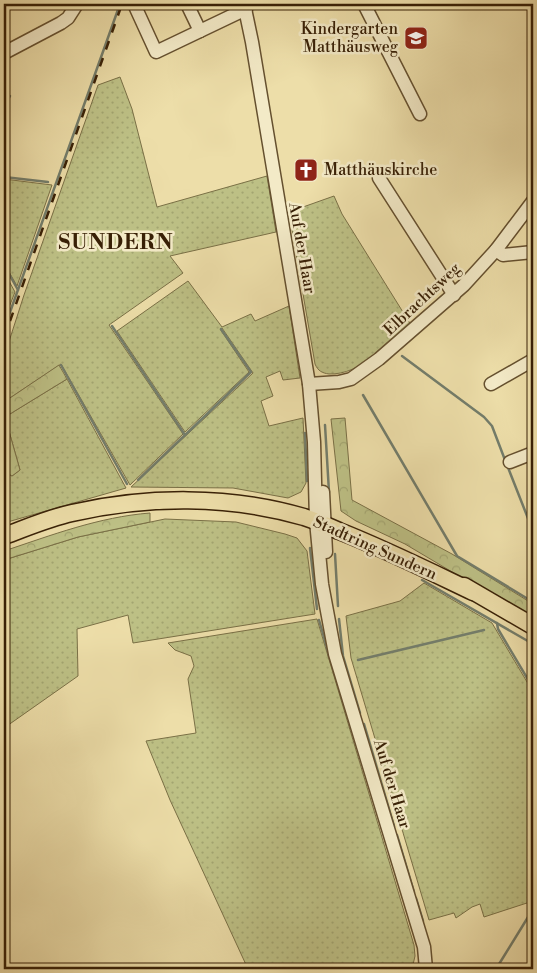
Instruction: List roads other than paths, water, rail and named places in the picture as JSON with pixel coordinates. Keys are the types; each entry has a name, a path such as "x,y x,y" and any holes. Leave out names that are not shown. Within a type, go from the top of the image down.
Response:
{"main road":[{"name":"Stadtring Sundern","path":"4,536 70,513 152,500 212,501 260,507 301,516 321,518 473,592 533,626"}],"street":[{"path":"4,53 61,23 68,18 77,4"},
{"path":"134,4 156,52 200,31 245,6"},
{"path":"187,4 200,31"},
{"path":"364,4 420,114"},
{"name":"Auf der Haar","path":"245,6 319,441 322,584 335,654 424,947 426,969"},
{"path":"379,178 454,295"},
{"name":"Elbrachtsweg","path":"309,384 339,382 351,379 406,337 454,295 496,250 533,201"},
{"path":"496,250 503,255 533,252"},
{"path":"492,384 533,360"},
{"path":"510,462 533,453"}],"waterway":[{"path":"4,329 120,4"},
{"path":"4,107 10,96"},
{"path":"4,177 48,182"},
{"path":"4,265 18,290"},
{"path":"112,326 185,435 138,480"},
{"path":"185,435 251,372 221,329"},
{"path":"402,356 484,417 492,426 505,460"},
{"path":"61,365 127,484"},
{"path":"363,395 457,556 533,602"},
{"path":"325,425 329,492"},
{"path":"305,433 307,481"},
{"path":"507,465 533,531"},
{"path":"310,548 317,609"},
{"path":"335,554 338,606"},
{"path":"422,580 533,644"},
{"path":"339,619 343,656 360,713"},
{"path":"319,620 329,655"},
{"path":"497,623 498,629 533,688"},
{"path":"358,660 484,630"},
{"path":"4,722 8,720"},
{"path":"364,724 394,826"},
{"path":"397,835 414,892"},
{"path":"416,898 423,921"},
{"path":"496,969 533,909"}],"railway":[{"path":"4,338 122,4"}],"place":[{"name":"Kindergarten Matthäusweg","path":"416,38"},
{"name":"Matthäuskirche","path":"306,170"}],"district":[{"name":"SUNDERN","path":"116,243"}]}
